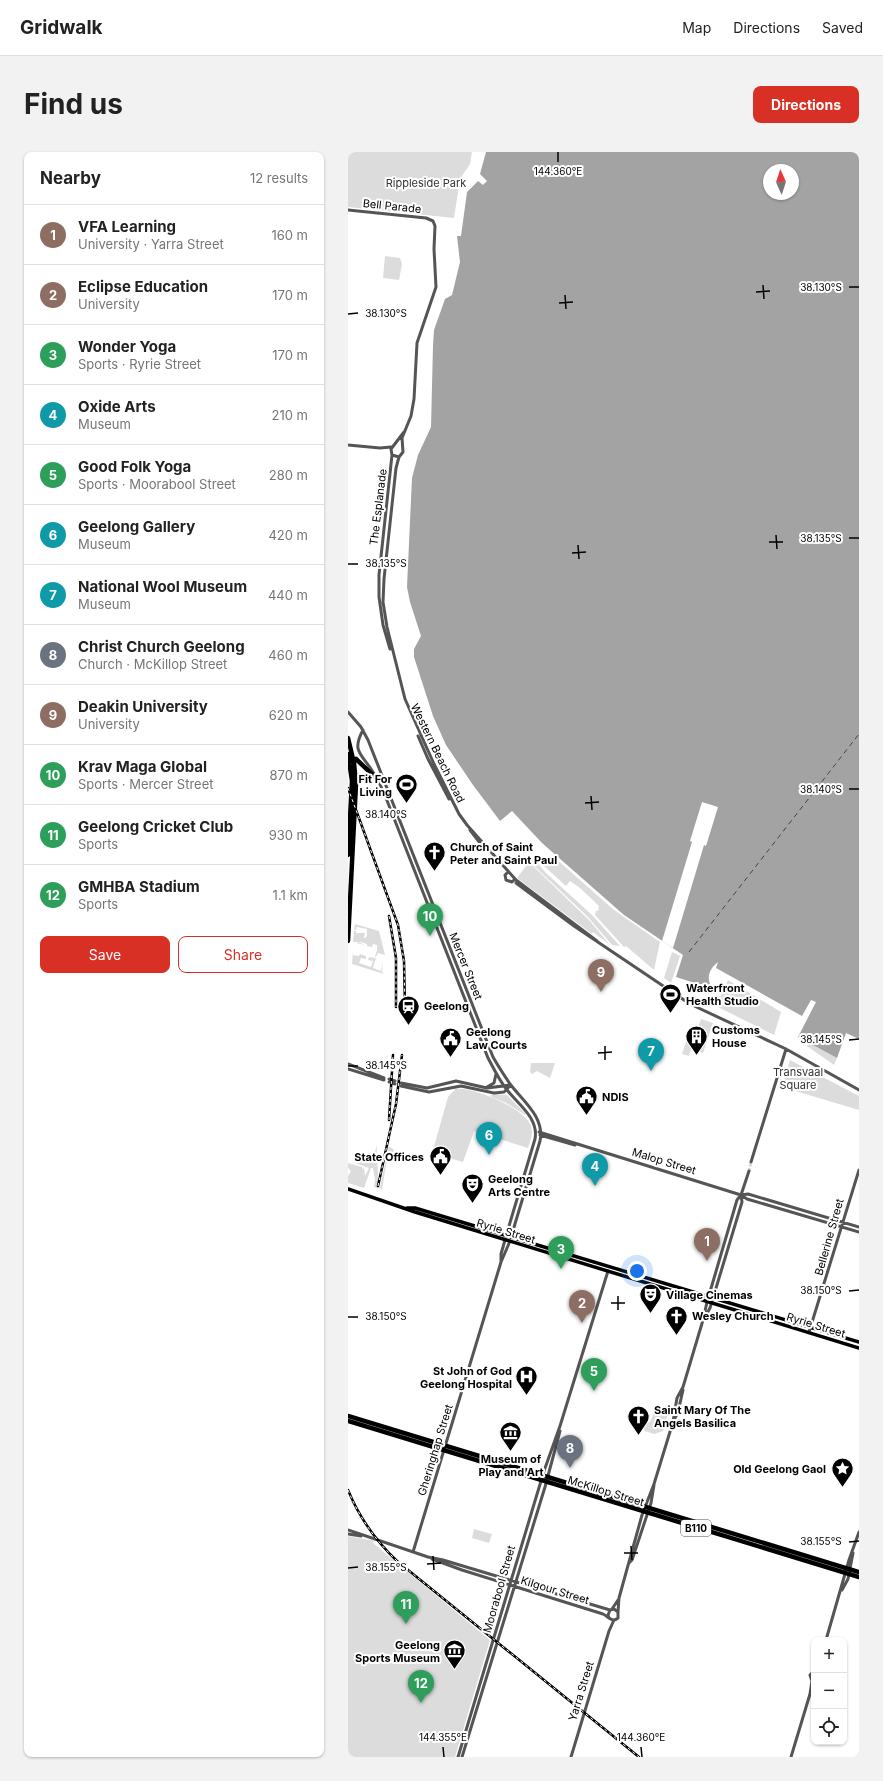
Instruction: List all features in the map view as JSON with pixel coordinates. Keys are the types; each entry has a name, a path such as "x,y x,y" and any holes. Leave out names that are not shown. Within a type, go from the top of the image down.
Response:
{"highway":[{"path":"348,738 356,779 351,851 348,856"},
{"path":"348,754 352,781 348,941"},
{"path":"356,759 375,777"},
{"name":"McKillop Street","path":"348,1419 848,1571 859,1572"},
{"name":"McKillop Street","path":"348,1419 364,1426 445,1448"},
{"name":"McKillop Street","path":"848,1571 859,1577"}],"main road":[{"name":"Ryrie Street","path":"348,1191 356,1192 710,1300 859,1348"},
{"name":"Ryrie Street","path":"710,1300 859,1342"}],"street":[{"name":"Bell Parade","path":"348,210 426,218 433,221 435,226 435,290 417,343 414,406 405,430"},
{"path":"393,446 405,430"},
{"path":"348,445 380,448 402,446 405,430"},
{"name":"The Esplanade","path":"386,629 379,601 380,575 393,446"},
{"name":"The Esplanade","path":"386,629 383,606 384,579 396,468 399,457 403,452 402,446"},
{"path":"380,448 399,457"},
{"name":"Western Beach Road","path":"386,629 402,698 431,765 460,819 515,880 569,923 690,1004 786,1049 859,1090"},
{"name":"Mercer Street","path":"348,712 363,730 370,744 413,856 464,999 482,1043 496,1073 504,1086 524,1108 531,1119"},
{"name":"Mercer Street","path":"363,730 358,741 358,750 361,758 375,777 388,803 496,1062 511,1085 536,1116"},
{"path":"464,999 469,996"},
{"path":"464,999 471,1001"},
{"path":"476,1028 482,1029"},
{"path":"482,1043 487,1041"},
{"path":"751,1162 786,1049"},
{"path":"348,1064 383,1078 348,1069"},
{"path":"483,1088 494,1084 496,1073"},
{"path":"459,1080 483,1088 511,1085 503,1092 494,1093 461,1086 429,1092 401,1083 425,1088 459,1080"},
{"path":"442,1084 444,1089"},
{"path":"440,1091 442,1084"},
{"path":"401,1086 414,1088"},
{"path":"536,1116 541,1134 536,1131 531,1119 536,1116"},
{"name":"Gheringhap Street","path":"501,1262 501,1254 536,1138 536,1131"},
{"name":"Malop Street","path":"541,1134 859,1232"},
{"name":"Gheringhap Street","path":"413,1552 501,1262 510,1239 534,1161 541,1134"},
{"path":"529,1160 534,1161"},
{"name":"Bellerine Street","path":"809,1332 859,1170"},
{"path":"619,1598 608,1615 609,1618 614,1620 619,1616 619,1598 629,1563 632,1560 673,1422 679,1408 683,1387 742,1202 741,1195 749,1171"},
{"name":"Malop Street","path":"741,1195 748,1194 859,1227"},
{"path":"768,1205 769,1200"},
{"name":"Moorabool Street","path":"462,1757 465,1740 511,1580 609,1269"},
{"name":"Moorabool Street","path":"458,1757 484,1687 515,1587 544,1479"},
{"name":"Kilgour Street","path":"348,1530 428,1557 611,1610"},
{"path":"827,1637 859,1532"},
{"name":"Kilgour Street","path":"348,1534 369,1537"},
{"name":"Kilgour Street","path":"428,1557 442,1564 601,1613 609,1618"},
{"path":"462,1570 463,1566"},
{"path":"487,1578 489,1574"},
{"path":"611,1610 618,1612"},
{"name":"Yarra Street","path":"609,1618 609,1631"},
{"name":"Yarra Street","path":"571,1757 609,1631 614,1620"},
{"path":"480,1686 484,1687"},
{"path":"791,1757 811,1691"}],"green space":[{"name":"Rippleside Park","path":"348,152 472,152 470,164 460,179 454,218 348,207"},
{"path":"385,256 400,258 402,264 399,280 383,278"},
{"path":"533,857 545,872 593,916 620,946 612,945 588,917 529,861"},
{"path":"552,857 554,857 614,910 660,942 654,970 626,946 624,947 595,915 596,911 599,910 599,906 580,888 570,881 566,886 544,866"},
{"path":"529,862 590,921 610,945 593,932 592,934 517,878"},
{"path":"355,924 379,931 385,955 378,953 376,957 375,956 377,945 373,944 372,947 367,946 367,944 360,942 361,941 359,942 364,945 357,943 358,942 353,942 354,931 356,931 356,933 365,933 364,939 367,936 367,929 357,927 356,930 354,930"},
{"path":"353,951 353,955 359,956 360,954 366,956 366,959 361,958 359,963 371,967 373,961 368,960 369,957 376,958 373,968 381,971 383,963 382,972 384,974 352,964"},
{"path":"672,952 680,956 671,983 664,978"},
{"path":"728,980 781,1012 774,1035 716,1006"},
{"path":"701,1019 713,1023 703,1053 691,1049 689,1056 682,1054 689,1032 696,1034"},
{"path":"809,1043 837,1058 834,1065 807,1046"},
{"name":"Transvaal Square","path":"790,1060 859,1096 859,1110 782,1087"},
{"path":"531,1063 555,1063 550,1078 537,1071 532,1074 530,1072"},
{"path":"455,1089 473,1091 485,1095 508,1105 517,1111 530,1124 532,1130 532,1136 528,1148 474,1131 463,1162 435,1154 433,1150 448,1097"},
{"path":"494,1094 507,1095 526,1114 525,1115 506,1103 490,1096"},
{"path":"377,1145 378,1186 380,1187 389,1146 394,1150 393,1153 388,1153 382,1189 374,1187 375,1180 373,1168 371,1168 364,1188 348,1183 348,1176 351,1171 348,1168 348,1163 362,1167 362,1169 364,1168 365,1176 369,1168 355,1163 359,1158 372,1162"},
{"path":"657,1406 669,1409 663,1431 654,1434 645,1431 641,1425 643,1419 647,1423 650,1422"},
{"path":"474,1529 492,1534 489,1543 472,1538"},
{"path":"348,1536 375,1541 373,1543 490,1640 455,1757 348,1757"}],"shaded area":[{"path":"486,152 859,152 859,1039 846,1033 837,1058 798,1037 816,1002 811,1000 802,1016 716,968 718,962 713,967 709,976 710,988 676,977 683,955 624,915 542,843 512,811 500,821 446,745 433,716 414,657 414,649 421,636 410,602 407,587 412,478 418,455 431,427 434,330 445,299 452,295 460,262 457,236 461,236 467,192 478,181 483,185 487,181 480,174"}],"pier":[{"path":"702,802 718,807 706,846 704,845 673,948 662,941 692,842 690,841"}],"ferry route":[{"path":"689,952 859,734"}],"tunnel":[{"path":"749,1171 751,1162"}],"railway":[{"path":"348,788 398,925 404,961 405,1008"},
{"path":"389,916 396,958 396,1007"},
{"path":"389,1120 393,1055"},
{"path":"378,1186 396,1104 402,1055"},
{"path":"348,1490 357,1510 368,1528 397,1561 639,1757"}],"place":[{"name":"Fit For Living","path":"407,804"},
{"name":"Church of Saint Peter and Saint Paul","path":"435,872"},
{"name":"Krav Maga Global","path":"430,936"},
{"name":"Deakin University","path":"601,992"},
{"name":"Waterfront Health Studio","path":"670,1014"},
{"name":"Geelong","path":"408,1026"},
{"name":"Customs House","path":"696,1056"},
{"name":"Geelong Law Courts","path":"451,1058"},
{"name":"National Wool Museum","path":"651,1071"},
{"name":"NDIS","path":"587,1116"},
{"name":"Geelong Gallery","path":"489,1155"},
{"name":"State Offices","path":"440,1176"},
{"name":"Oxide Arts","path":"595,1186"},
{"name":"Geelong Arts Centre","path":"472,1204"},
{"name":"VFA Learning","path":"707,1261"},
{"name":"Wonder Yoga","path":"561,1269"},
{"name":"Village Cinemas","path":"650,1314"},
{"name":"Eclipse Education","path":"582,1323"},
{"name":"Wesley Church","path":"676,1336"},
{"name":"Good Folk Yoga","path":"594,1391"},
{"name":"St John of God Geelong Hospital","path":"527,1396"},
{"name":"Saint Mary Of The Angels Basilica","path":"638,1436"},
{"name":"Museum of Play and Art","path":"511,1452"},
{"name":"Christ Church Geelong","path":"570,1468"},
{"name":"Old Geelong Gaol","path":"842,1488"},
{"name":"Geelong Cricket Club","path":"406,1624"},
{"name":"Geelong Sports Museum","path":"455,1670"},
{"name":"GMHBA Stadium","path":"421,1703"}]}
